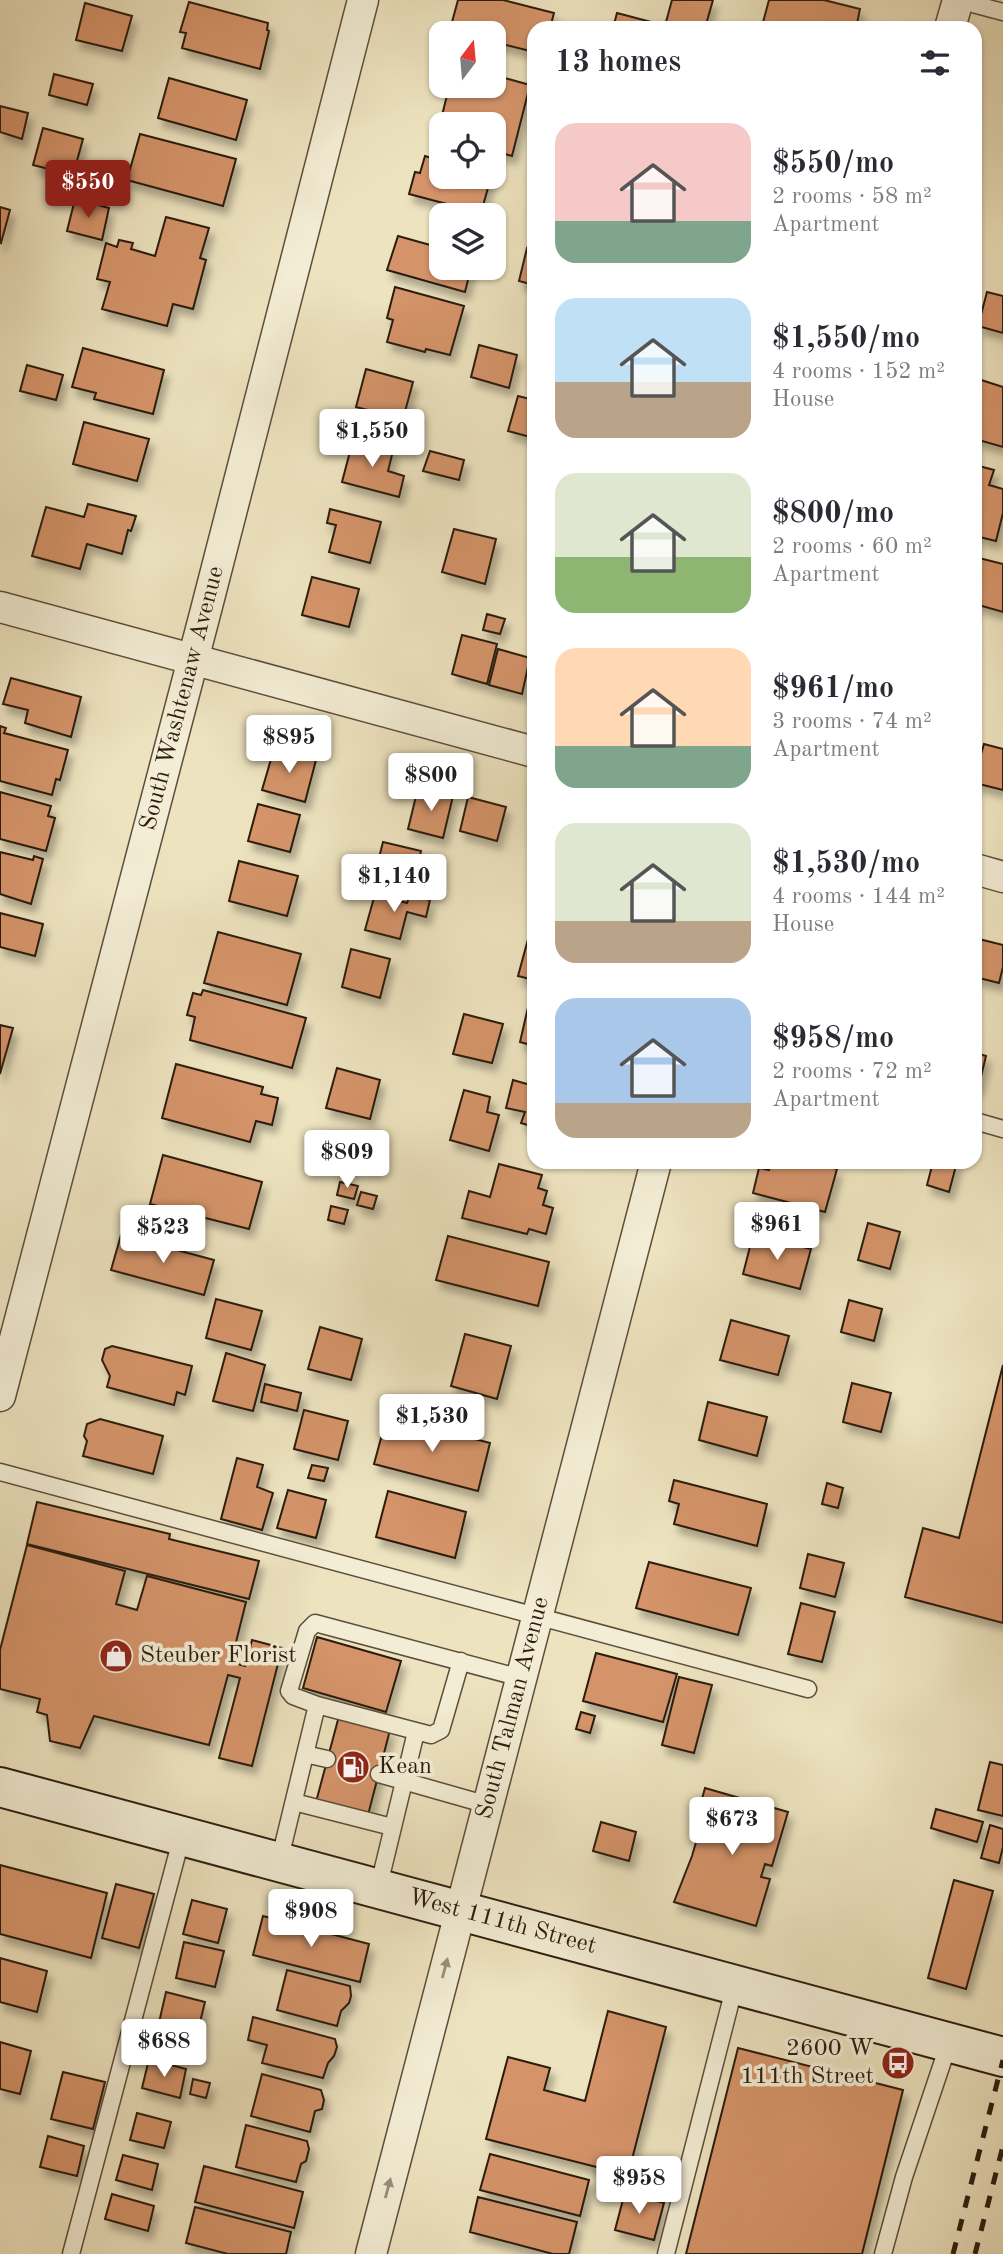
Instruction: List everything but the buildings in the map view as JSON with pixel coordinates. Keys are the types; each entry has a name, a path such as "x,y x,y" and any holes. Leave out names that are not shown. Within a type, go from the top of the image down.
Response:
{"main road":[{"name":"West 111th Street","path":"0,1787 1003,2057"}],"street":[{"name":"South Washtenaw Avenue","path":"0,1396 363,0"},
{"path":"952,21 958,0"},
{"path":"0,607 527,750"},
{"path":"982,871 1003,877"},
{"name":"South Talman Avenue","path":"371,2254 654,1169"}],"lane":[{"path":"958,0 1003,12"},
{"path":"982,1123 1003,1129"},
{"path":"0,1472 808,1689"},
{"path":"461,1661 441,1730 431,1735 317,1705 293,1696 289,1691 307,1630 315,1623 461,1661 521,1678"},
{"path":"279,1862 317,1705"},
{"path":"378,1889 416,1732"},
{"path":"305,1754 327,1759"},
{"path":"379,1774 488,1805"},
{"path":"294,1802 392,1827"},
{"path":"71,2254 182,1836"},
{"path":"666,2254 735,1985"},
{"path":"883,2254 904,2177 949,2043"}],"railway":[{"path":"953,2254 1003,2060"},
{"path":"975,2254 1003,2146"}],"place":[{"name":"Steuber Florist","path":"116,1656"},
{"name":"Kean","path":"353,1767"},
{"name":"2600 W 111th Street","path":"898,2063"}]}
